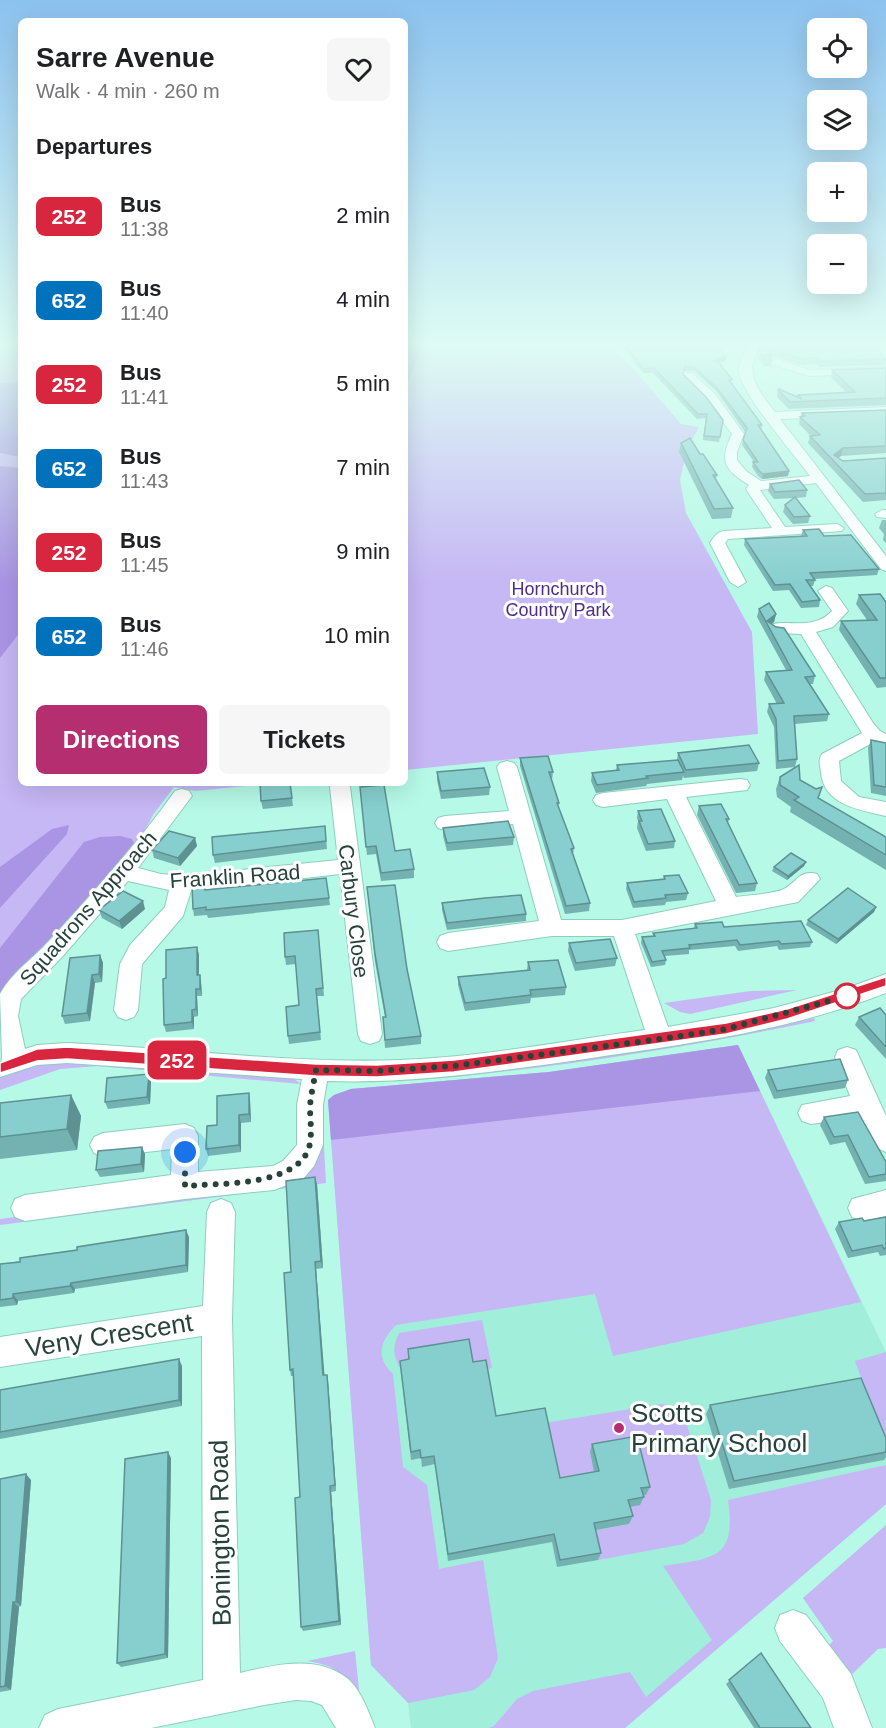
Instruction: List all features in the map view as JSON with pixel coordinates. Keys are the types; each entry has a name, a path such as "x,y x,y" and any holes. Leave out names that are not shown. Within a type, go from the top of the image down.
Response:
{"street":[{"path":"730,423 738,434 730,452 730,460 741,474 758,485"},
{"path":"777,423 886,566"},
{"path":"781,531 753,489 758,485 820,479"},
{"path":"738,582 717,543 724,535 837,528"},
{"path":"775,627 807,630 833,621 840,611 825,591"},
{"path":"807,630 880,738 829,758 831,783 853,802 886,809"},
{"path":"507,767 552,928"},
{"path":"603,800 740,785"},
{"name":"Carbury Close","path":"340,787 370,1034"},
{"path":"673,792 730,906"},
{"name":"Squadrons Approach","path":"8,1064 5,1016 8,1001 124,872 182,796"},
{"path":"445,823 520,817"},
{"name":"Franklin Road","path":"124,872 161,882 182,884 348,866"},
{"path":"448,942 552,928 622,928 730,906 790,897 809,879"},
{"path":"126,1010 131,964 138,951 175,910 182,884"},
{"path":"622,928 660,1039"},
{"path":"8,1064 37,1055 67,1053 316,1070 377,1071 454,1066 726,1029 787,1014 886,982"},
{"path":"847,1057 866,1105 886,1140"},
{"path":"25,1208 185,1186 274,1178 293,1170 305,1158 310,1145 310,1105 316,1070"},
{"path":"811,1113 866,1105"},
{"path":"103,1145 185,1136 185,1186"},
{"name":"Bonington Road","path":"221,1212 217,1319 222,1695"},
{"name":"Veny Crescent","path":"0,1352 217,1319"},
{"path":"793,1628 838,1686 853,1728"},
{"path":"58,1728 290,1682 321,1683 336,1693 356,1728"}],"shaded area":[{"path":"0,423 18,423 18,456 0,453"},
{"path":"0,466 18,468 18,635 0,658"},
{"path":"69,825 67,834 0,908 0,867 52,829"},
{"path":"120,836 132,839 136,847 0,1002 0,948 84,842 100,837"},
{"name":"Scotts Primary School","path":"738,1045 886,1352 886,1504 625,1728 411,1728 408,1703 371,1665 328,1100 334,1095 351,1089 549,1072"},
{"path":"738,1045 760,1091 331,1140 328,1100 334,1095 351,1089 549,1072"}],"green space":[{"path":"0,423 18,423 18,786 245,786 195,791 174,787 153,815 136,847 0,1002"},
{"name":"Hornchurch Country Park","path":"408,423 680,423 699,427 687,449 680,480 686,513 752,632 758,734 408,770"},
{"path":"797,990 690,1014 680,1012 664,1003 751,991"},
{"path":"814,1018 815,1021 771,1030 596,1060 463,1076 358,1081 731,1035"},
{"path":"738,1045 861,1302 613,1356 595,1294 396,1325 383,1343 382,1355 387,1368 393,1374 403,1467 427,1485 439,1569 483,1560 498,1658 490,1677 474,1690 408,1703 371,1665 328,1100 334,1095 351,1089 549,1072"},
{"path":"69,1060 293,1078 301,1084 98,1066 60,1069 0,1090 0,1075 40,1062"},
{"path":"323,1130 326,1183 0,1225 0,1219 291,1180 318,1155"},
{"path":"482,1320 492,1368 473,1371 401,1370 394,1352 399,1333"},
{"path":"886,1352 886,1444 855,1361"},
{"path":"661,1404 675,1406 684,1416 711,1500 710,1517 703,1533 684,1544 598,1560 591,1531 629,1524 590,1452 596,1479 557,1486 545,1423"},
{"path":"886,1465 886,1504 625,1728 489,1728 494,1726 517,1699 533,1691 630,1672 646,1697 712,1640 663,1566 708,1557 725,1545 730,1520 728,1500"},
{"path":"886,1525 886,1648 878,1649 846,1680 824,1650 833,1641 803,1598"},
{"path":"355,1651 361,1709 352,1689 342,1675 328,1666 307,1661"}],"building":[{"path":"706,423 723,423 720,437 704,436"},
{"path":"743,423 760,423 762,425 758,425 789,471 763,474 759,471 753,462 758,462 743,440 747,428"},
{"path":"806,423 886,423 886,446 843,448 834,455 843,461 886,458 886,493 865,494 810,436 820,435"},
{"path":"690,438 717,475 713,475 733,508 714,509 681,443"},
{"path":"799,480 807,490 775,492 770,484"},
{"path":"795,497 810,516 794,517 785,505"},
{"path":"819,529 824,536 851,535 879,569 810,573 815,580 806,580 820,600 802,602 790,584 775,585 745,539 807,536 803,530"},
{"path":"880,594 886,602 886,678 880,678 841,621 877,620 859,595"},
{"path":"769,603 776,614 767,621 776,627 784,628 815,676 805,677 829,714 794,716 797,759 778,761 776,719 769,704 784,703 766,672 792,670 759,609"},
{"path":"871,740 886,743 886,787 874,785"},
{"path":"749,745 759,763 686,770 678,753"},
{"path":"548,756 553,772 549,772 559,803 557,803 574,848 571,849 590,903 566,906 520,758"},
{"path":"678,760 684,772 597,785 592,773 619,770 617,765"},
{"path":"799,765 800,780 816,789 822,787 818,798 886,837 886,855 794,800 799,797 780,785 780,777"},
{"path":"484,768 490,787 441,791 437,772"},
{"path":"260,786 290,786 292,798 261,801"},
{"path":"384,786 395,851 410,849 414,869 381,873 376,846 366,847 360,787"},
{"path":"721,804 757,883 739,885 699,806"},
{"path":"661,809 675,841 648,844 639,821 642,821 638,811"},
{"path":"508,821 514,837 447,843 443,828"},
{"path":"325,826 326,841 213,855 212,837"},
{"path":"169,831 195,838 178,858 152,850"},
{"path":"791,853 806,862 788,876 774,867"},
{"path":"679,875 688,893 665,895 666,898 634,902 627,883 665,879 664,876"},
{"path":"326,878 329,898 206,910 206,907 193,909 192,885 204,884 205,890"},
{"path":"395,885 407,969 421,1036 385,1040 383,1017 386,1017 367,887"},
{"path":"848,888 876,907 838,939 808,920"},
{"path":"123,891 143,901 119,921 99,910"},
{"path":"521,895 526,914 447,923 442,903 485,898"},
{"path":"801,921 812,942 781,944 779,941 740,945 737,940 689,945 690,948 662,951 666,960 652,962 642,937 655,936 653,933 697,928 695,924 722,922 724,927"},
{"path":"318,930 323,988 316,989 320,1032 288,1036 286,1007 299,1005 295,956 285,957 284,933"},
{"path":"610,939 617,958 576,963 569,943"},
{"path":"197,947 197,975 200,975 200,989 196,989 196,1009 192,1010 192,1022 164,1025 163,979 166,978 166,950"},
{"path":"100,955 99,974 92,975 87,1013 62,1016 70,958"},
{"path":"558,960 566,987 530,990 531,995 465,1003 458,977 530,970 528,962"},
{"path":"880,1008 886,1015 886,1047 859,1017"},
{"path":"840,1059 848,1080 777,1091 768,1070"},
{"path":"149,1074 147,1097 105,1102 107,1078"},
{"path":"249,1093 249,1114 239,1115 239,1145 206,1149 207,1126 217,1125 217,1096"},
{"path":"71,1095 67,1129 0,1137 0,1103"},
{"path":"858,1112 886,1162 886,1174 869,1177 848,1135 834,1137 824,1117"},
{"path":"142,1147 141,1164 96,1170 98,1151"},
{"path":"315,1177 321,1261 315,1262 323,1375 327,1375 335,1485 330,1486 339,1621 301,1627 295,1498 300,1497 293,1369 290,1370 284,1273 291,1272 286,1181"},
{"path":"886,1217 886,1248 884,1249 882,1245 852,1251 839,1222"},
{"path":"186,1230 186,1265 71,1283 70,1286 13,1294 13,1298 0,1300 0,1264 20,1262 20,1258 77,1250 77,1247"},
{"path":"469,1339 473,1362 486,1360 496,1416 545,1408 560,1478 599,1471 592,1444 637,1436 650,1487 641,1488 644,1497 628,1500 633,1516 594,1523 601,1553 560,1560 554,1534 448,1554 434,1456 421,1458 420,1450 411,1452 400,1361 409,1359 408,1349"},
{"path":"179,1359 179,1400 0,1432 0,1390"},
{"path":"861,1378 886,1438 886,1452 734,1481 710,1405"},
{"path":"168,1452 165,1654 117,1663 125,1459"},
{"path":"26,1474 16,1602 13,1602 5,1686 0,1687 0,1479"},
{"path":"761,1653 811,1728 760,1728 729,1680"}],"bus line":[{"name":"252","path":"0,1067 15,1060 37,1055 67,1053 316,1070 377,1071 454,1066 726,1029 787,1014 886,983"}],"place":[{"name":"Scotts Primary School","path":"619,1428"}],"route":[{"path":"185,1152 185,1186 274,1178 293,1170 305,1158 310,1145 310,1105 316,1070 377,1071 454,1066 660,1039 726,1029 847,996"}]}
